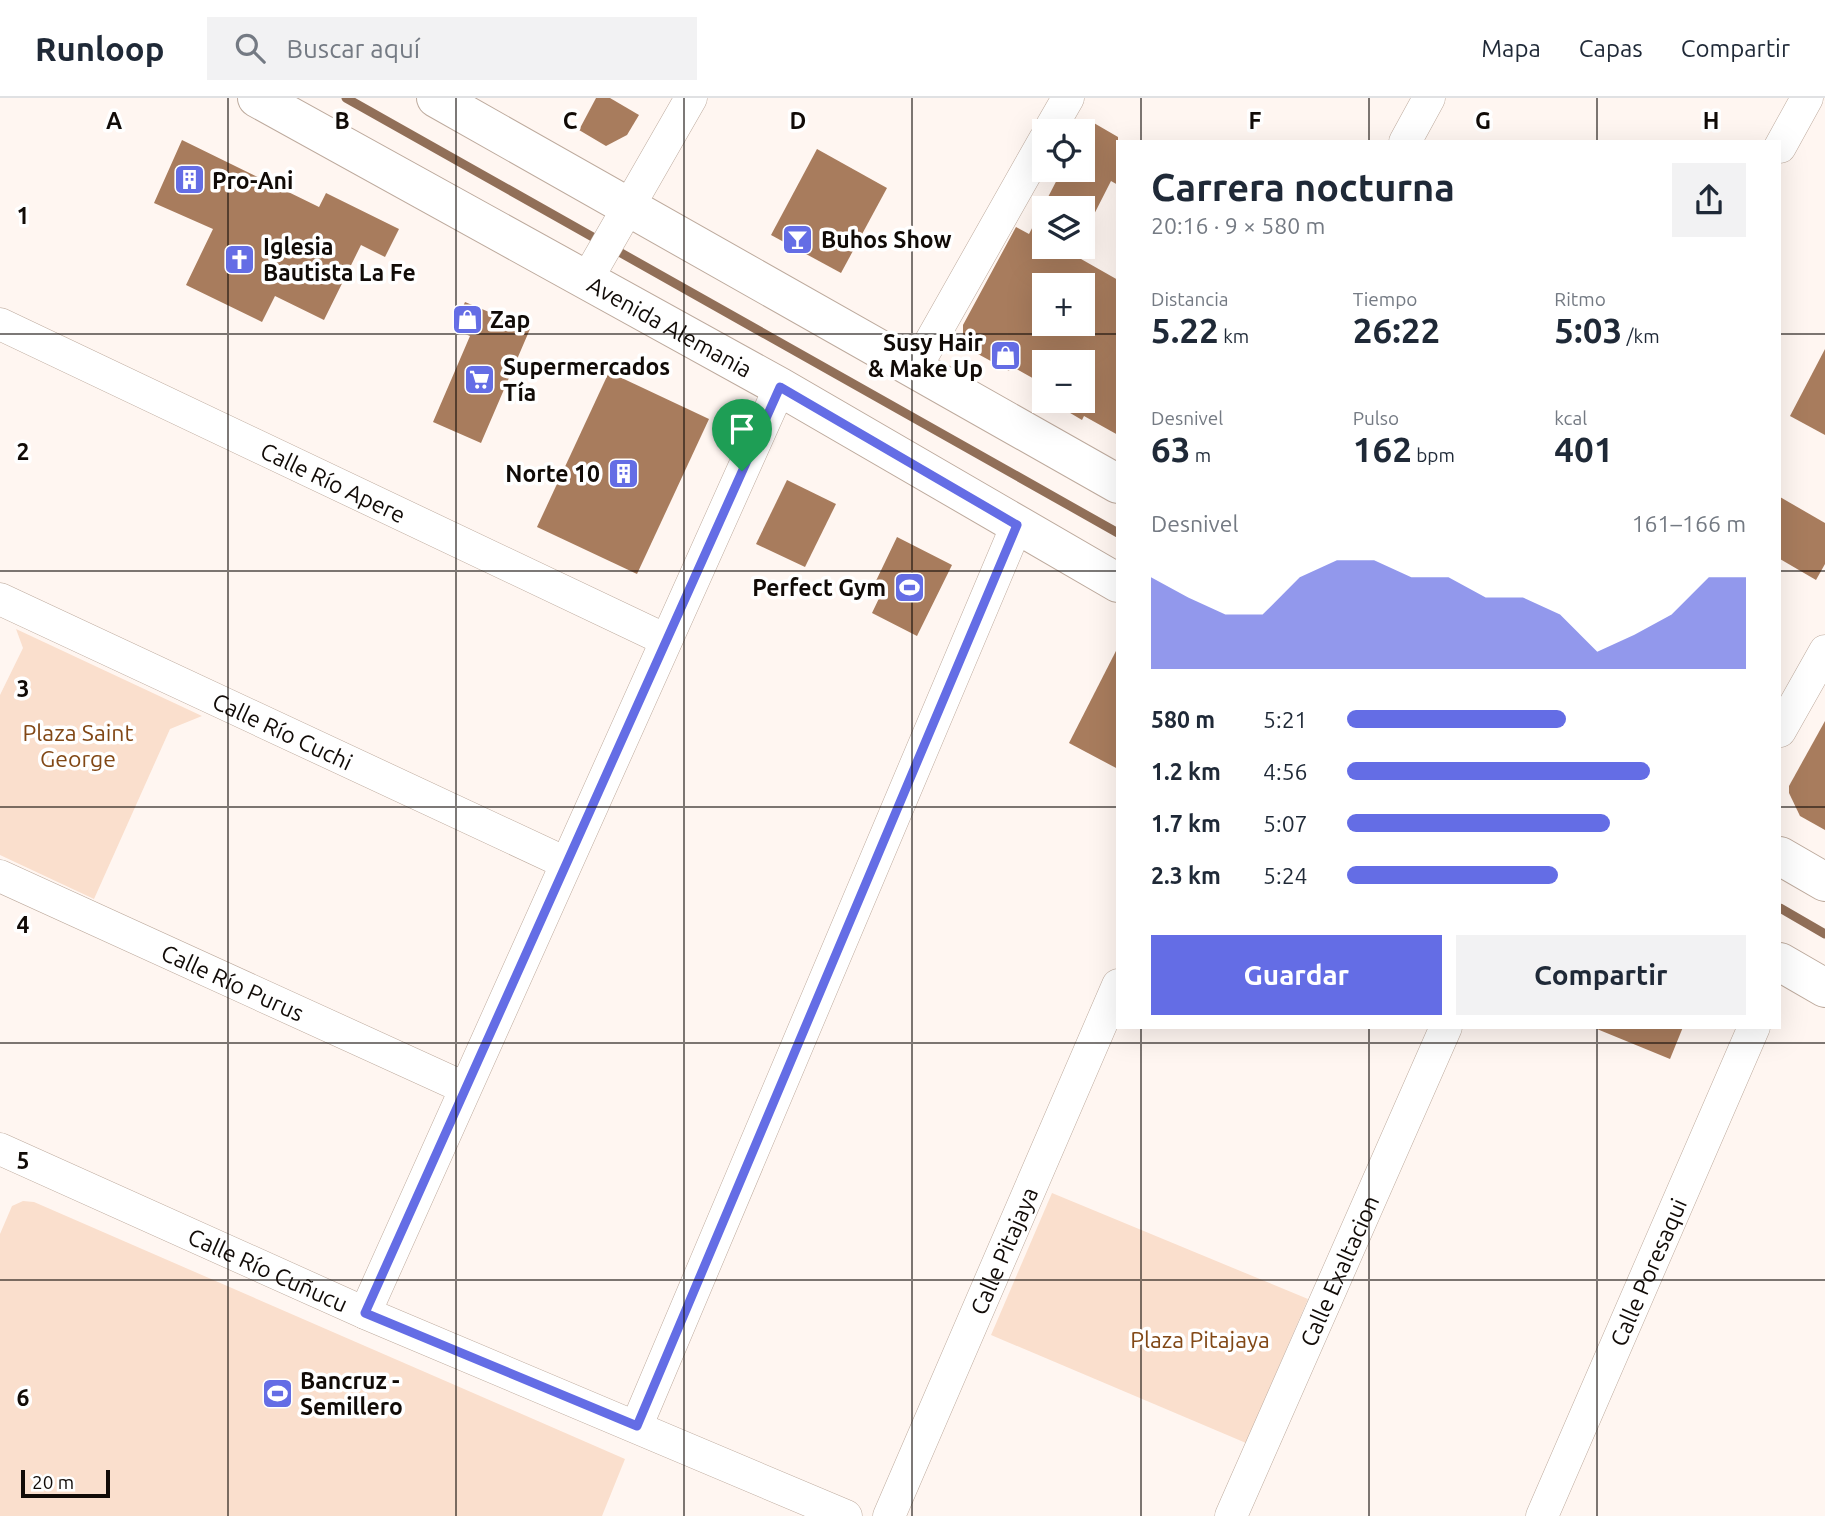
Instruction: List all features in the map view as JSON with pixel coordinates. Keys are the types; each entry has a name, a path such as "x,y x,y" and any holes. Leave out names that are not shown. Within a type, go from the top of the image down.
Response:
{"main road":[{"name":"Avenida Alemania","path":"257,98 590,273 780,387 1116,582"},
{"path":"436,98 623,215 915,369 1116,483"},
{"path":"1781,857 1825,882"},
{"path":"1781,965 1825,988"}],"street":[{"path":"590,273 691,98"},
{"path":"1056,119 1068,98"},
{"path":"1406,140 1429,98"},
{"path":"1781,145 1807,98"},
{"path":"915,369 1032,162"},
{"name":"Calle Río Apere","path":"0,324 666,640"},
{"path":"365,1313 780,387"},
{"path":"637,1426 1017,525"},
{"name":"Calle Río Cuchi","path":"0,599 566,863"},
{"path":"1781,729 1825,651"},
{"name":"Calle Río Purus","path":"0,876 465,1088"},
{"name":"Calle Pitajaya","path":"889,1516 1116,990"},
{"name":"Calle Exaltacion","path":"1231,1516 1445,1029"},
{"name":"Calle Poresaqui","path":"1542,1516 1753,1029"},
{"name":"Calle Río Cuñucu","path":"1,1151 365,1313 846,1516"}],"green space":[{"name":"Plaza Saint George","path":"16,629 202,716 170,729 94,899 0,855 0,695 23,648"},
{"name":"Plaza Pitajaya","path":"1052,1193 1308,1299 1246,1443 991,1335"},
{"path":"23,1201 34,1202 625,1459 602,1516 0,1516 0,1234 12,1206"}],"building":[{"path":"596,98 610,98 639,115 627,135 606,146 579,130"},
{"path":"1095,124 1118,137 1116,184 1111,181 1095,212 1095,196 1049,196 1056,182 1095,182"},
{"path":"182,140 319,207 326,193 399,229 385,257 361,245 324,320 275,296 262,322 186,285 213,229 154,203"},
{"path":"817,149 887,188 841,273 771,235"},
{"path":"1016,227 1029,234 1032,228 1032,259 1081,259 1116,279 1116,434 1084,416 1082,420 1070,413 1095,413 1095,350 1032,350 1032,378 1011,366 1009,371 967,348 963,325"},
{"name":"Supermercados Tía","path":"465,302 530,329 481,443 433,422 470,336 453,329"},
{"path":"1825,349 1825,435 1790,416"},
{"name":"Norte 10","path":"609,372 709,419 637,574 537,527"},
{"path":"787,480 836,504 805,567 756,544"},
{"path":"1781,498 1825,523 1825,564 1816,580 1781,560"},
{"name":"Perfect Gym","path":"897,537 952,565 917,636 872,613 883,590 874,585"},
{"path":"1116,651 1116,768 1069,743"},
{"path":"1825,721 1825,830 1800,816 1789,793 1789,786"},
{"path":"1597,1029 1682,1029 1670,1059"}],"waterway":[{"path":"346,98 1116,532"},
{"path":"1781,909 1825,934"}],"place":[{"name":"Pro-Ani","path":"189,180"},
{"name":"Buhos Show","path":"798,239"},
{"name":"Iglesia Bautista La Fe","path":"240,259"},
{"name":"Zap","path":"467,319"},
{"name":"Susy Hair & Make Up","path":"1006,355"},
{"name":"Supermercados Tía","path":"480,379"},
{"name":"Norte 10","path":"623,473"},
{"name":"Perfect Gym","path":"909,587"},
{"name":"Bancruz - Semillero","path":"277,1393"}],"route":[{"path":"780,387 1017,525 637,1426 365,1313 742,471 780,387"}]}
